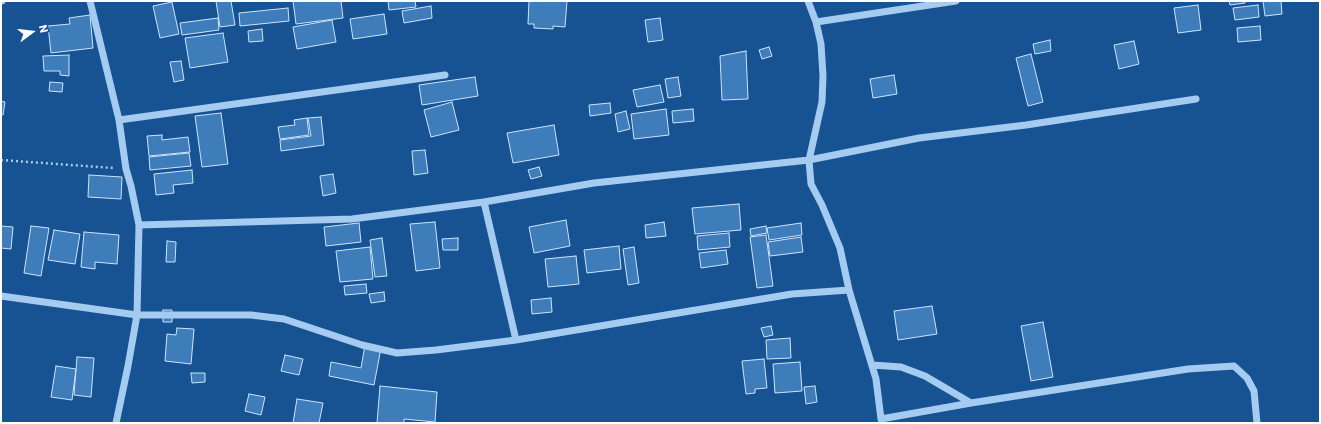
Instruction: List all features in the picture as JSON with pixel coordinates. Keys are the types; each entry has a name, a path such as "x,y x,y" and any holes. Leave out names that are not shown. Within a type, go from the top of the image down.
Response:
{"street":[{"path":"90,1 119,120 126,169 139,225 136,316 128,366 116,423"},
{"path":"808,1 816,22 821,44 823,76 822,102 809,160 811,184 822,205 840,248 849,290 876,379 881,421 970,403 1188,369 1234,366 1247,378 1254,391 1257,423"},
{"path":"816,22 956,1"},
{"path":"119,120 445,75"},
{"path":"139,225 352,219 484,202 594,183 809,160 919,138 1026,125 1196,99"},
{"path":"484,202 516,340"},
{"path":"1,296 136,316 251,315 284,319 362,345 397,352 436,350 516,340 792,294 849,290"},
{"path":"872,364 901,367 925,376 970,403"}],"path":[{"path":"1,160 126,169"}],"building":[{"path":"216,1 231,1 235,25 220,27"},
{"path":"293,1 341,1 343,18 296,24"},
{"path":"388,1 415,1 416,7 389,10"},
{"path":"529,1 567,1 565,27 553,26 553,29 534,28 534,24 528,24"},
{"path":"1229,1 1245,1 1245,3 1230,5"},
{"path":"1263,1 1281,1 1282,14 1265,16"},
{"path":"172,2 179,34 160,38 153,6"},
{"path":"1198,5 1201,30 1178,33 1174,8"},
{"path":"1258,5 1259,17 1235,20 1233,8"},
{"path":"431,6 432,18 404,23 402,11"},
{"path":"288,8 289,21 240,26 239,13"},
{"path":"384,14 387,34 353,39 350,19"},
{"path":"90,15 93,48 51,53 48,26 70,24 69,18"},
{"path":"218,18 219,30 182,35 180,23"},
{"path":"660,18 663,40 648,42 645,20"},
{"path":"332,20 336,42 297,49 293,27"},
{"path":"1260,26 1261,40 1238,42 1237,28"},
{"path":"262,29 263,41 249,42 248,31"},
{"path":"223,33 228,62 190,68 185,38"},
{"path":"1050,40 1051,51 1035,54 1033,44"},
{"path":"1134,41 1139,64 1119,69 1114,45"},
{"path":"769,47 772,56 762,59 759,50"},
{"path":"746,51 748,99 722,100 720,56"},
{"path":"1031,54 1043,102 1028,106 1016,58"},
{"path":"69,55 69,76 60,75 60,71 44,71 43,56"},
{"path":"181,61 184,80 174,82 170,62"},
{"path":"894,75 897,94 873,98 870,79"},
{"path":"475,77 478,96 422,105 419,85"},
{"path":"678,77 681,96 668,98 665,79"},
{"path":"50,82 63,83 62,92 49,91"},
{"path":"660,85 664,102 637,107 633,90"},
{"path":"1,101 5,102 3,115 1,114"},
{"path":"452,102 459,130 431,137 424,110"},
{"path":"610,103 611,113 590,116 589,105"},
{"path":"666,109 669,135 634,139 631,114"},
{"path":"693,109 694,121 673,123 672,111"},
{"path":"626,111 630,129 618,132 615,114"},
{"path":"221,113 228,164 202,167 195,116"},
{"path":"321,117 324,145 281,151 280,140 311,136 308,118"},
{"path":"307,118 309,135 280,139 278,127 295,125 294,120"},
{"path":"554,125 559,155 513,163 507,133"},
{"path":"162,135 162,140 188,137 190,152 149,156 147,136"},
{"path":"425,150 428,173 414,175 412,151"},
{"path":"189,153 191,166 150,170 149,157"},
{"path":"539,167 542,176 531,179 528,170"},
{"path":"192,170 193,183 173,185 174,193 156,195 154,174"},
{"path":"333,174 336,193 323,196 320,176"},
{"path":"89,175 122,177 121,199 88,197"},
{"path":"739,204 741,230 695,234 692,208"},
{"path":"566,220 570,246 534,253 529,227"},
{"path":"435,222 440,268 416,271 410,224"},
{"path":"664,222 666,236 646,238 645,225"},
{"path":"359,223 361,242 326,246 324,227"},
{"path":"801,223 802,235 769,240 767,228"},
{"path":"1,226 13,227 11,249 1,248"},
{"path":"31,226 49,228 41,276 24,273"},
{"path":"766,226 767,233 751,236 750,229"},
{"path":"54,230 80,234 75,264 48,260"},
{"path":"84,232 119,235 117,264 95,262 95,269 81,267"},
{"path":"729,233 730,247 698,250 697,236"},
{"path":"766,235 773,286 757,288 750,237"},
{"path":"801,237 803,252 770,256 768,242"},
{"path":"382,238 387,276 375,277 370,240"},
{"path":"458,238 458,250 443,250 442,239"},
{"path":"167,241 176,242 175,262 166,262"},
{"path":"619,246 621,269 587,273 584,250"},
{"path":"370,247 373,279 340,282 336,251"},
{"path":"634,247 639,283 628,285 623,249"},
{"path":"726,250 728,264 701,268 699,253"},
{"path":"576,256 579,284 548,287 545,259"},
{"path":"366,284 367,293 345,295 344,286"},
{"path":"384,292 385,301 371,303 369,294"},
{"path":"551,298 552,312 532,314 531,300"},
{"path":"932,306 937,334 898,340 894,311"},
{"path":"163,310 172,310 172,322 163,322"},
{"path":"1043,322 1053,377 1031,381 1021,326"},
{"path":"771,326 773,335 764,337 761,328"},
{"path":"177,328 194,329 191,364 165,361 167,334 176,335"},
{"path":"790,338 791,358 767,359 766,340"},
{"path":"365,345 381,348 374,385 329,376 331,362 361,368"},
{"path":"285,355 303,359 299,375 281,371"},
{"path":"77,357 94,358 91,397 74,395"},
{"path":"764,359 767,388 755,389 755,393 746,394 742,361"},
{"path":"800,362 802,391 775,393 773,364"},
{"path":"56,366 76,369 72,400 51,397"},
{"path":"191,373 205,373 205,382 192,383"},
{"path":"380,386 437,392 435,422 404,419 404,423 377,423"},
{"path":"815,386 817,402 806,404 804,387"},
{"path":"249,394 265,397 261,415 245,411"},
{"path":"297,399 323,403 319,423 293,423"}]}
